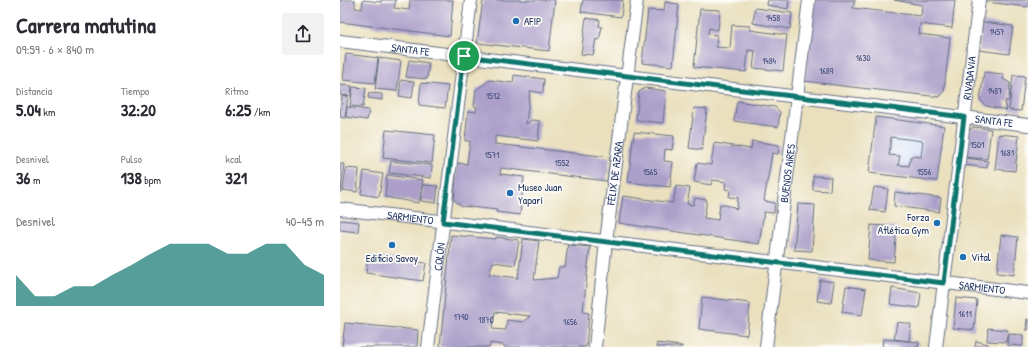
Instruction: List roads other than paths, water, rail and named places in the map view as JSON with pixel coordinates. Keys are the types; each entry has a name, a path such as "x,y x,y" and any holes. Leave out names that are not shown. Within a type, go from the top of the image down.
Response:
{"street":[{"name":"COLÓN","path":"428,347 471,0"},
{"name":"FÉLIX DE AZARA","path":"595,347 606,241 637,0"},
{"name":"BUENOS AIRES","path":"766,347 809,0"},
{"name":"RIVADAVIA","path":"936,347 978,0"},
{"name":"SANTA FE","path":"340,41 1028,125"},
{"name":"SARMIENTO","path":"340,209 1028,293"}],"place":[{"name":"AFIP","path":"516,21"},
{"name":"Museo Juan Yaparí","path":"510,193"},
{"name":"Forza Atlética Gym","path":"937,223"},
{"name":"Edificio Savoy","path":"392,245"},
{"name":"Vital","path":"963,257"}]}
